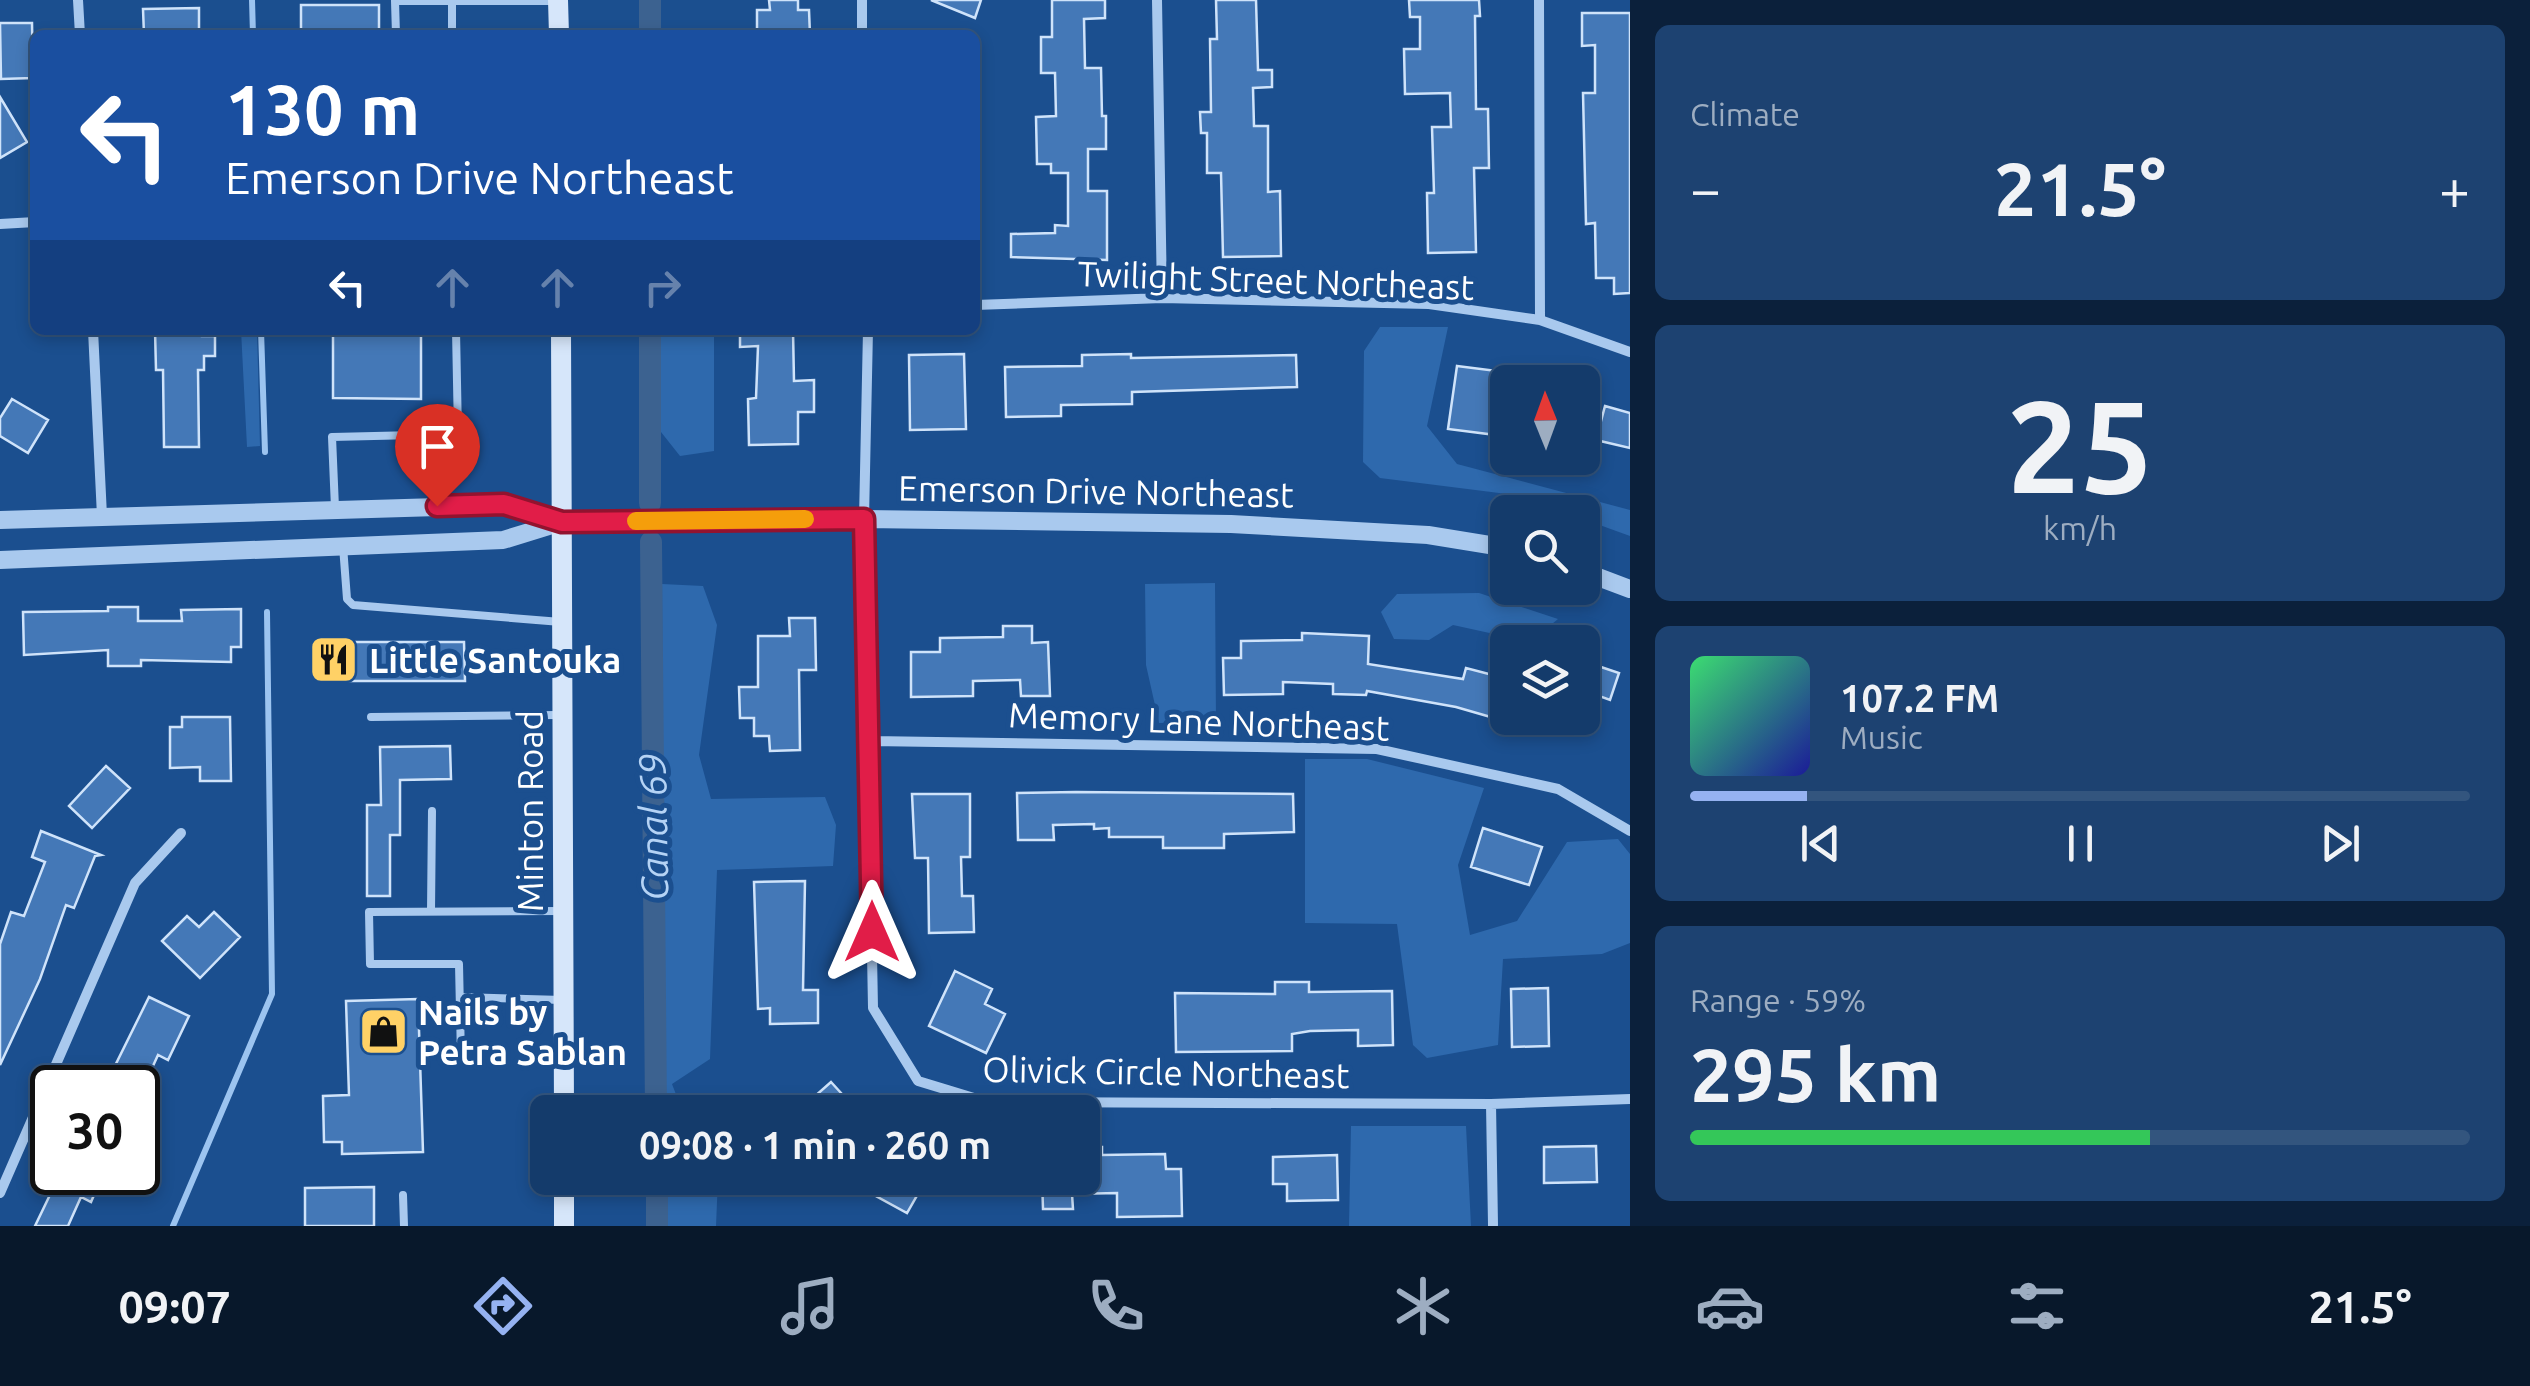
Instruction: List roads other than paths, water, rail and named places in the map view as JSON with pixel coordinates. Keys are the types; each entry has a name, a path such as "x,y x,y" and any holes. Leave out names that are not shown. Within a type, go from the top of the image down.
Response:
{"main road":[{"path":"558,1 559,30"},
{"name":"Minton Road","path":"561,335 564,1095"},
{"path":"564,1195 564,1226"}],"street":[{"path":"78,0 80,30"},
{"path":"862,0 862,30"},
{"path":"1156,0 1162,298"},
{"path":"1539,0 1540,320"},
{"path":"0,224 30,222"},
{"name":"Twilight Street Northeast","path":"980,305 1162,298 1429,304 1540,320 1630,352"},
{"path":"93,335 102,516"},
{"name":"Olivick Circle Northeast","path":"868,335 864,519 872,741 873,1008 918,1081 987,1102 1491,1104 1630,1099"},
{"path":"0,520 504,504 562,522"},
{"name":"Emerson Drive Northeast","path":"562,522 864,519 1231,524 1428,535 1490,545"},
{"path":"0,560 503,540 562,522"},
{"path":"1600,577 1630,589"},
{"name":"Memory Lane Northeast","path":"872,741 1377,748 1558,788 1630,831"},
{"path":"0,1193 135,883 181,833"},
{"path":"1491,1104 1493,1224"}],"lane":[{"path":"452,1 452,30"},
{"path":"396,30 395,2 558,1"},
{"path":"335,509 332,437 458,434 456,335"},
{"path":"344,546 346,599 353,605 562,622"},
{"path":"371,717 562,714"},
{"path":"431,911 432,811"},
{"path":"461,1058 459,964 370,964 369,912 563,911"},
{"path":"461,997 564,1000"},
{"path":"404,1196 404,1226"}],"waterway":[{"path":"252,0 253,30"},
{"name":"Canal 69","path":"650,0 650,30"},
{"path":"261,335 265,452"},
{"name":"Canal 69","path":"650,335 650,503"},
{"name":"Canal 69","path":"651,542 656,1095"},
{"path":"173,1226 272,994 267,612"},
{"name":"Canal 69","path":"657,1195 657,1226"}],"place":[{"name":"Little Santouka","path":"334,660"},
{"name":"Nails by Petra Sablan","path":"383,1032"}]}
